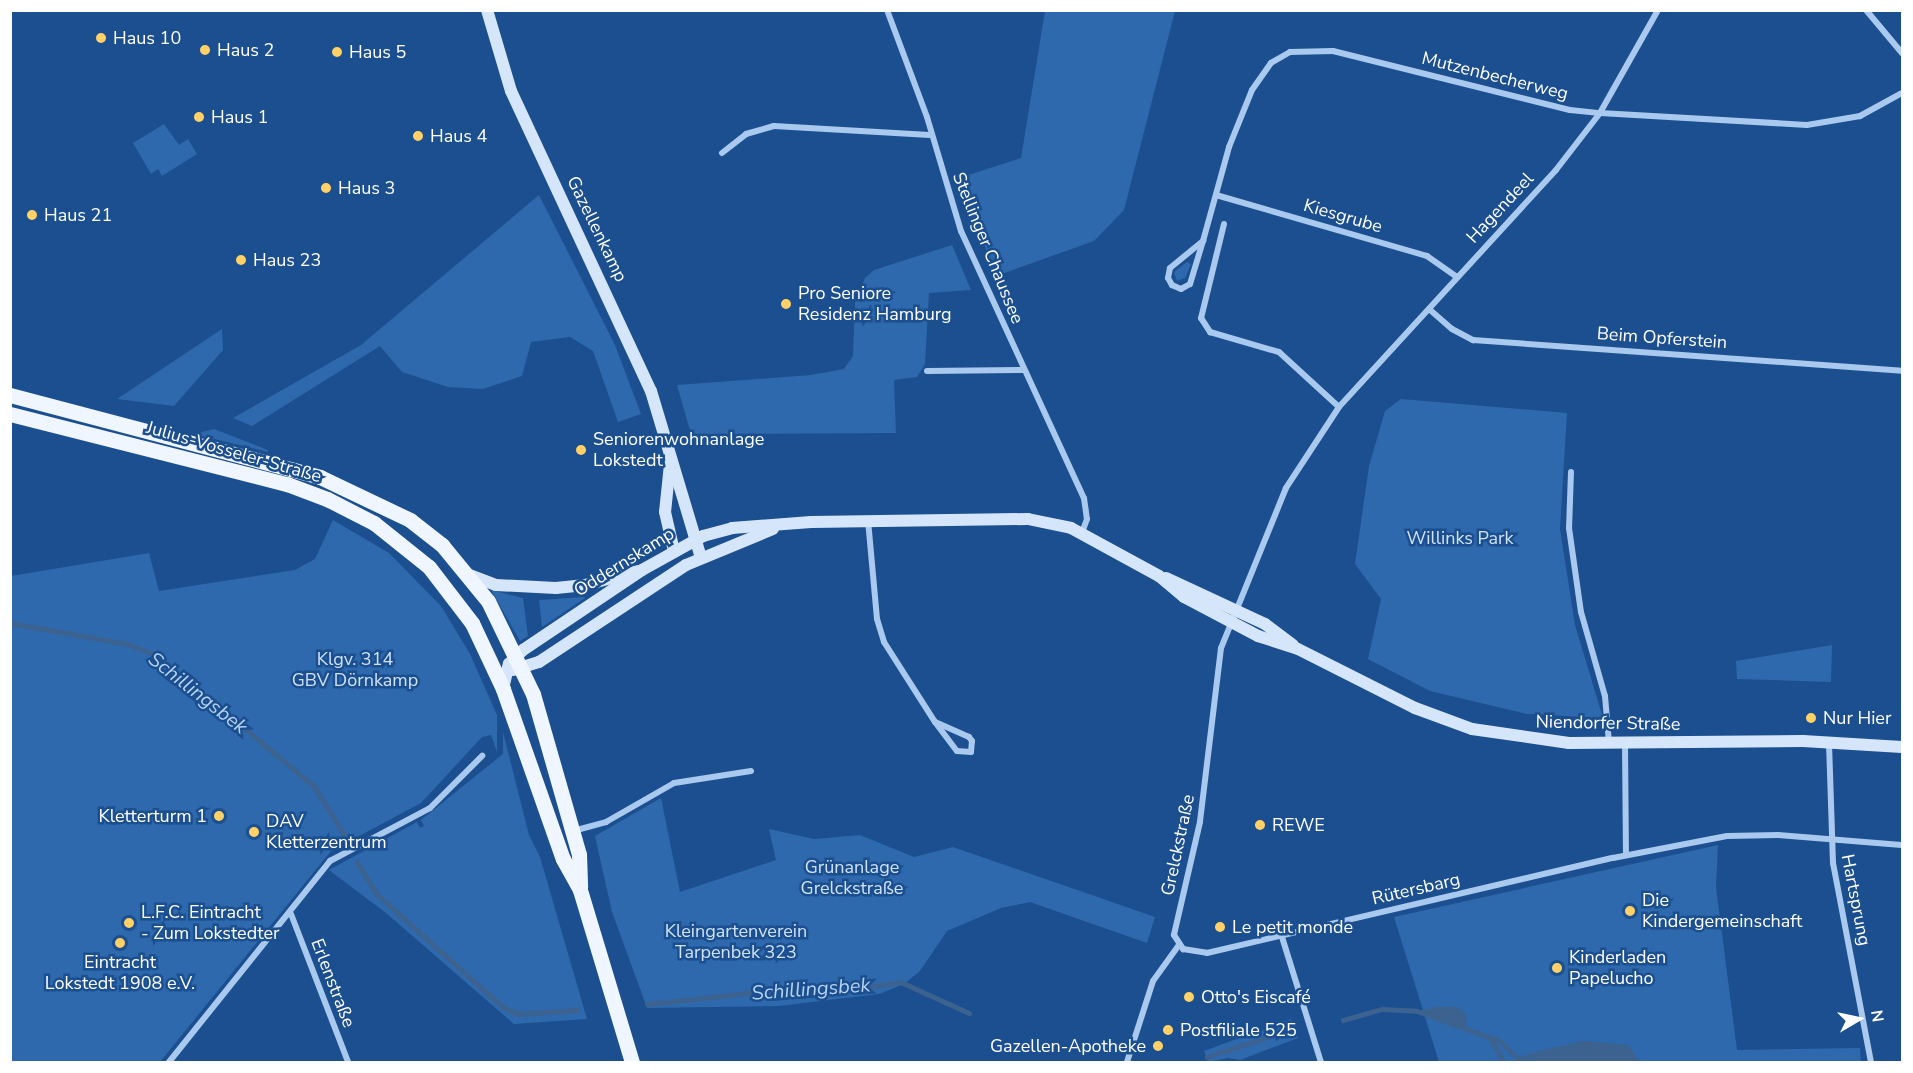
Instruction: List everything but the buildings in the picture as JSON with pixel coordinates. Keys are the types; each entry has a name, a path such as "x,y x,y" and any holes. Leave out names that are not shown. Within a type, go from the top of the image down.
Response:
{"main road":[{"name":"Gazellenkamp","path":"487,10 512,91 639,360 662,423 670,464 680,483 694,540 701,558"},
{"name":"Julius-Vosseler-Straße","path":"10,395 320,477 411,520 470,575 519,662 538,706 579,854 580,890"},
{"name":"Julius-Vosseler-Straße","path":"10,414 287,484 351,510 405,545 440,579 472,623 492,663 525,742 562,860 580,890 632,1062"},
{"name":"Gazellenkamp","path":"670,464 665,512 674,551"},
{"name":"Oddernskamp","path":"519,662 642,570 694,540 732,528 868,520 1028,519 1057,523 1082,533 1234,616"},
{"name":"Oddernskamp","path":"503,689 506,669 701,558 779,526"},
{"path":"674,551 701,558"},
{"path":"470,575 496,585 556,588 642,570"},
{"name":"Niendorfer Straße","path":"1234,616 1268,641 1296,648 1452,723 1536,741 1609,744 1828,742 1902,747"},
{"path":"492,663 506,669"}],"street":[{"name":"Stellinger Chaussee","path":"887,10 961,231 1084,498 1087,519 1082,533"},
{"name":"Hagendeel","path":"1234,616 1286,488 1339,407 1556,170 1600,113 1658,10"},
{"path":"1866,10 1902,53"},
{"name":"Mutzenbecherweg","path":"1203,241 1170,268 1168,278 1172,285 1181,289 1190,284 1203,241 1236,127 1252,90 1271,63 1290,52 1333,51 1570,110 1600,113 1803,125 1860,116 1902,93"},
{"path":"722,153 752,131 784,125 930,135"},
{"name":"Kiesgrube","path":"1216,195 1427,255 1457,277"},
{"path":"1224,224 1201,318 1210,332 1279,352 1339,407"},
{"name":"Beim Opferstein","path":"1429,309 1452,329 1473,340 1902,371"},
{"path":"927,371 1024,370"},
{"path":"1571,472 1569,528 1581,612 1605,696 1609,744"},
{"path":"868,520 880,631 935,722 957,751 971,752 969,737 935,722"},
{"name":"Grelckstraße","path":"1179,945 1173,931 1194,856 1221,648 1234,616"},
{"name":"Hartsprung","path":"1828,742 1830,839 1871,1062"},
{"path":"1625,744 1626,855"},
{"path":"169,1062 291,914 330,861 430,808 482,756"},
{"path":"572,831 606,822 674,783 751,771"},
{"name":"Rütersbarg","path":"1179,945 1194,953 1207,953 1626,855 1727,836 1830,839 1902,845"},
{"name":"Erlenstraße","path":"291,914 348,1062"},
{"path":"1282,937 1321,1062"},
{"path":"1127,1062 1153,981 1179,945"}],"green space":[{"path":"1045,11 1175,11 1124,210 1094,241 996,276 959,178 1021,158"},
{"path":"164,124 179,145 188,139 197,154 162,176 158,169 151,174 133,143"},
{"path":"539,195 615,345 641,414 618,422 593,351 570,337 531,342 522,376 483,389 448,387 402,372 380,346 252,426 233,418 361,345"},
{"path":"952,245 971,290 929,293 925,364 917,377 894,380 896,433 691,434 677,385 811,375 844,369 853,356 855,303 865,278 874,270"},
{"path":"1187,262 1191,264 1185,278 1177,281 1174,272"},
{"path":"222,329 223,350 174,406 117,399"},
{"name":"Willinks Park","path":"1401,399 1567,413 1560,529 1575,625 1603,718 1527,714 1430,691 1368,659 1381,599 1355,564 1369,466 1385,411"},
{"path":"214,429 268,450 268,452 194,434"},
{"name":"Klgv. 314 GBV Dörnkamp","path":"333,520 389,553 441,606 470,654 497,715 497,752 491,735 482,737 421,803 331,851 160,1062 11,1062 11,576 149,553 159,591 295,570 315,559"},
{"path":"491,590 523,598 528,636 520,641"},
{"path":"585,598 542,627 539,600"},
{"path":"1832,645 1831,682 1737,679 1736,661"},
{"path":"503,732 529,835 540,857 587,1019 514,1024 386,913 329,870 417,822 420,828 424,826 421,820 503,754"},
{"name":"Kleingartenverein Tarpenbek 323","path":"661,798 680,892 776,860 769,829 814,839 860,835 914,857 953,847 1155,917 1147,943 1030,902 1001,908 947,931 920,971 904,984 879,994 779,1006 647,1008 612,912 595,836"},
{"path":"1718,845 1716,887 1737,1050 1860,1048 1861,1062 1439,1062 1394,917"},
{"path":"1291,1019 1298,1038 1240,1060 1228,1058 1208,1062 1204,1051"}],"shaded area":[{"path":"1437,1007 1457,1007 1466,1014 1466,1028 1417,1011"},
{"path":"1583,1041 1629,1045 1639,1062 1517,1062 1520,1057"}],"waterway":[{"name":"Schillingsbek","path":"10,623 128,644 157,656 314,786 344,834"},
{"name":"Schillingsbek","path":"357,862 378,895 503,1007 519,1014 577,1010"},
{"name":"Schillingsbek","path":"647,1004 778,990 842,991 901,982 969,1013"},
{"name":"Schillingsbek","path":"1343,1020 1382,1009 1417,1011 1500,1041 1522,1062"},
{"name":"Schillingsbek","path":"1207,1057 1293,1029"},
{"name":"Schillingsbek","path":"1490,1037 1504,1062"}],"place":[{"name":"Haus 10","path":"101,38"},
{"name":"Haus 2","path":"205,50"},
{"name":"Haus 5","path":"337,52"},
{"name":"Haus 1","path":"199,117"},
{"name":"Haus 4","path":"418,136"},
{"name":"Haus 3","path":"326,188"},
{"name":"Haus 21","path":"32,215"},
{"name":"Haus 23","path":"241,260"},
{"name":"Pro Seniore Residenz Hamburg","path":"786,304"},
{"name":"Seniorenwohnanlage Lokstedt","path":"581,450"},
{"name":"Nur Hier","path":"1811,718"},
{"name":"Kletterturm 1","path":"219,816"},
{"name":"REWE","path":"1260,825"},
{"name":"DAV Kletterzentrum","path":"254,832"},
{"name":"Die Kindergemeinschaft","path":"1630,911"},
{"name":"L.F.C. Eintracht - Zum Lokstedter","path":"129,923"},
{"name":"Le petit monde","path":"1220,927"},
{"name":"Eintracht Lokstedt 1908 e.V.","path":"120,943"},
{"name":"Kinderladen Papelucho","path":"1557,968"},
{"name":"Otto's Eiscafé","path":"1189,997"},
{"name":"Postfiliale 525","path":"1168,1030"},
{"name":"Gazellen-Apotheke","path":"1158,1046"}],"park label":[{"name":"Grünanlage Grelckstraße","path":"852,878"}]}
